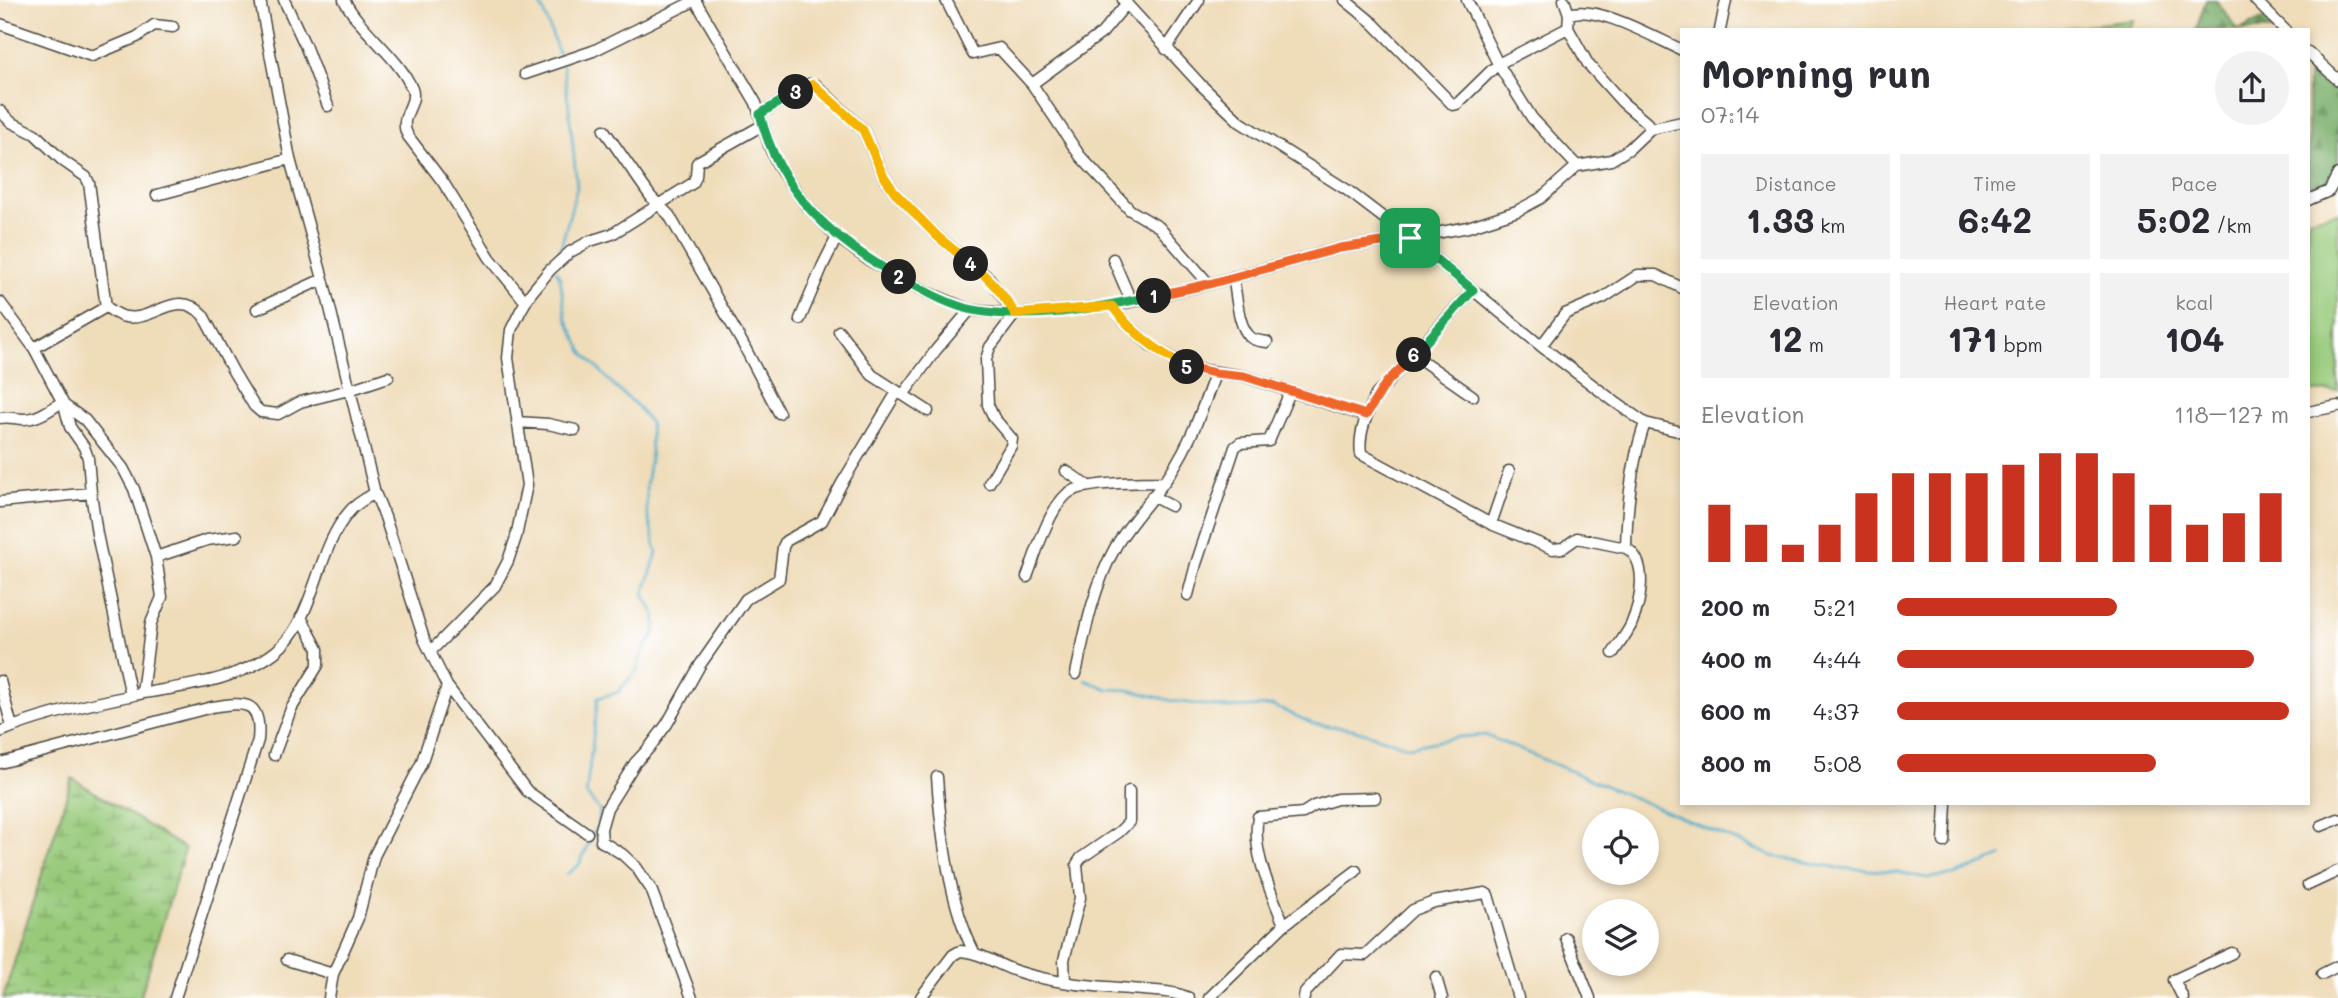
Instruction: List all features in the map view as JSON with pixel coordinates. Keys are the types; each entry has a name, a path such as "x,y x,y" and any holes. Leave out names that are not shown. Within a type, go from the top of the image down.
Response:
{"street":[{"path":"260,0 290,159 323,279 375,493 416,615 447,686 527,791 587,833"},
{"path":"284,0 305,45 328,106"},
{"path":"344,0 366,32 401,71 412,90 413,97 404,122 408,136 443,182 490,258 525,301"},
{"path":"525,74 593,51 696,0 756,103 770,148 790,186 838,237 867,259 927,292 971,310 1015,314 1112,306 1209,284 1340,248 1468,227 1517,211 1541,198 1577,166 1611,160 1629,149 1650,129 1680,122"},
{"path":"946,0 973,54 999,48 1032,84 1080,156 1135,214 1159,227 1209,284"},
{"path":"1166,48 1199,0"},
{"path":"1345,0 1373,23 1453,105 1499,64 1568,28"},
{"path":"1467,0 1499,64 1532,118 1577,166"},
{"path":"1564,0 1569,14 1568,28 1595,73 1650,129"},
{"path":"1720,28 1726,0"},
{"path":"2255,0 2283,28"},
{"path":"1032,84 1102,33 1125,1 1166,48 1240,121 1346,191 1410,238 1541,346 1645,423 1680,432"},
{"path":"1569,14 1576,12 1601,15 1680,49"},
{"path":"0,24 92,56 137,37 154,26 173,27"},
{"path":"2310,54 2338,80"},
{"path":"431,651 495,586 508,561 527,485 508,351 511,330 525,301 553,267 576,248 612,234 693,183 696,163 809,84 816,85 863,130 883,175 896,194 938,237 989,278 1015,314"},
{"path":"0,111 11,122 35,134 63,161 86,177 106,307"},
{"path":"604,130 651,197 669,215 779,413"},
{"path":"157,195 290,159"},
{"path":"2310,199 2329,191 2338,174"},
{"path":"800,319 838,237"},
{"path":"1113,259 1131,301"},
{"path":"1541,346 1565,314 1603,298 1638,275 1656,275 1680,287"},
{"path":"1233,277 1242,321 1247,332 1256,340 1266,342"},
{"path":"257,309 323,279"},
{"path":"1473,290 1386,383 1366,415 1360,443 1363,456 1491,524 1556,550 1577,538 1626,548 1637,558 1640,586 1630,625 1613,653"},
{"path":"0,302 34,348 88,458 97,534 137,695"},
{"path":"106,307 129,318 173,304 197,308 254,406 261,412 278,414 300,402 388,377"},
{"path":"1112,306 1124,321 1168,357 1189,368 1244,376 1366,415"},
{"path":"34,348 106,307"},
{"path":"692,998 651,889 636,867 601,841 601,829 607,808 627,774 667,724 700,666 743,603 779,579 786,541 822,521 842,483 900,393 971,310"},
{"path":"989,483 1011,446 1012,439 994,418 988,404 987,352 1015,314"},
{"path":"839,331 872,375 928,411"},
{"path":"1414,355 1473,396"},
{"path":"1076,674 1087,620 1103,572 1117,544 1180,458 1207,398 1215,373"},
{"path":"1188,594 1235,447 1240,443 1269,441 1290,392"},
{"path":"0,418 5,416 21,419 37,416 63,403"},
{"path":"63,403 85,420 127,474 156,557 162,597 150,623 137,695"},
{"path":"2310,412 2338,406"},
{"path":"517,422 548,424 575,430"},
{"path":"1626,548 1629,494 1645,423"},
{"path":"1066,471 1088,486"},
{"path":"1491,524 1509,471"},
{"path":"1027,577 1056,509 1069,492 1088,486 1164,482"},
{"path":"0,502 91,493"},
{"path":"0,732 249,668 274,652 295,631 343,520 354,507 375,493"},
{"path":"1152,496 1171,506"},
{"path":"156,557 207,540 237,536"},
{"path":"274,755 291,709 318,665 318,649 301,617"},
{"path":"295,631 309,632"},
{"path":"0,681 12,727"},
{"path":"329,998 333,974 358,918 374,856 421,764 447,686"},
{"path":"0,763 236,703 248,705 254,712 260,721 258,740 175,998"},
{"path":"937,777 941,831 956,901 967,939 975,954"},
{"path":"1065,981 1064,960 1080,898 1076,864 1129,822 1129,792"},
{"path":"1284,925 1260,851 1258,817 1303,813 1314,806 1337,799 1375,798"},
{"path":"1944,842 1946,805"},
{"path":"2321,827 2338,819"},
{"path":"1209,998 1284,925 1356,871"},
{"path":"2308,885 2338,871"},
{"path":"1304,998 1305,993 1341,954 1365,955 1413,910 1434,902 1485,893 1488,895 1518,998"},
{"path":"1566,938 1590,998"},
{"path":"921,998 956,953 965,951 1020,973 1109,987 1174,993 1189,998"},
{"path":"2183,998 2174,980 2232,953"},
{"path":"287,960 333,974"},
{"path":"2322,974 2338,966"},
{"path":"1436,976 1442,998"},
{"path":"1098,998 1109,987"}],"green space":[{"path":"2206,0 2216,0 2237,28 2197,28"},
{"path":"2267,17 2280,28 2243,28"},
{"path":"2134,20 2128,28 2065,28"},
{"path":"2310,59 2338,90 2338,160 2323,191 2310,184"},
{"path":"2338,212 2338,391 2310,392 2310,219"},
{"path":"72,778 185,849 140,998 3,998"}],"waterway":[{"path":"537,0 561,60"},
{"path":"554,261 561,247 577,187 563,66"},
{"path":"556,270 560,278 566,318 583,352 616,388 637,406 650,423 647,513 657,553 644,594 656,617 655,633 643,651 637,670 618,692 598,698 586,794 600,811 598,822"},
{"path":"1085,680 1108,689 1129,690 1173,701 1227,708 1273,706 1314,724 1353,729 1409,747 1458,737 1485,735 1772,856 1839,868 1896,872 1927,878 1955,875 2002,856"},
{"path":"567,874 579,865 596,828"}],"route":[{"path":"1410,238 1352,245 1209,284 1112,306 1015,314 971,310 927,292 867,259 838,237 790,186 770,148 760,114 809,84 816,85 863,130 883,175 896,194 938,237 989,278 1015,314 1063,311 1112,306 1150,345 1189,368 1244,376 1366,415 1376,395 1386,383 1447,321 1473,290 1410,238"}]}
